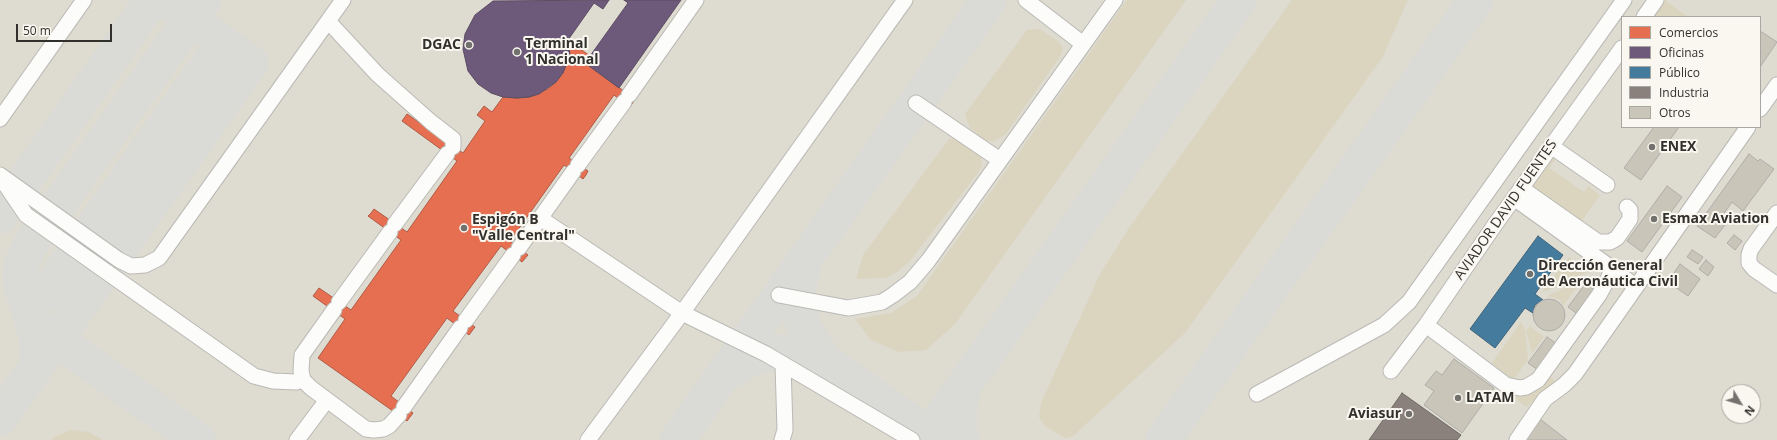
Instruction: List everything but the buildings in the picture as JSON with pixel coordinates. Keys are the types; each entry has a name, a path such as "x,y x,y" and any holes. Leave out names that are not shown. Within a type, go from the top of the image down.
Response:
{"street":[{"path":"0,119 84,0"},
{"path":"0,176 119,260 131,266 145,265 158,258 343,0"},
{"path":"328,21 377,74 431,122 453,139 450,150 392,228 302,355 301,371 303,380 369,434 374,430 383,429 389,426 401,411 696,0"},
{"path":"588,440 682,313 905,0"},
{"path":"1026,0 1083,44"},
{"path":"779,295 848,308 882,302 910,282 928,261 1114,0"},
{"path":"1257,394 1384,325 1409,302 1624,0"},
{"path":"1645,16 1656,0"},
{"name":"AVIADOR DAVID FUENTES","path":"1391,371 1426,325 1551,146 1617,64 1621,51"},
{"path":"1761,109 1777,85"},
{"path":"916,103 1000,160"},
{"path":"1517,440 1545,399 1570,380 1632,284 1747,128"},
{"path":"1551,146 1607,185"},
{"path":"0,176 26,216 254,376 273,381 296,382 303,380"},
{"path":"1518,193 1608,274 1632,284"},
{"path":"1518,193 1598,242 1610,242 1617,238 1630,219 1630,210 1627,208"},
{"path":"1777,213 1751,249 1749,255 1749,263 1777,285"},
{"path":"540,218 682,313 783,364 912,440"},
{"path":"1426,325 1506,385 1520,388 1526,387 1538,380 1543,374 1608,274"},
{"path":"782,440 785,430 783,364"},
{"path":"296,440 327,400"}],"shaded area":[{"path":"0,0 1777,0 1777,440 0,440"},
{"path":"1127,0 1186,0 955,324 926,350 899,352 871,340 855,319 891,313 917,296"},
{"path":"1292,0 1408,0 1382,58 1185,333 1073,436 1065,438 1046,427 1039,417 1041,403 1100,274 1127,231"},
{"path":"1665,0 1687,16 1653,16"},
{"path":"1040,29 1060,43 1063,48 1061,55 1005,135 994,141 986,141 970,128 965,114 1027,30"},
{"path":"955,137 980,153 982,164 978,173 909,262 897,272 886,278 856,279 863,255 949,139"},
{"path":"1558,156 1549,168 1584,192 1588,186 1600,195 1581,222 1532,188 1533,184 1552,157"},
{"path":"1569,257 1588,272 1541,293"},
{"path":"1582,280 1563,306 1560,300 1547,296"},
{"path":"1521,322 1525,330 1528,360 1513,380 1492,363"},
{"path":"1530,326 1544,337 1532,353 1526,331"},
{"path":"1547,375 1556,381 1549,389 1526,407 1503,388"},
{"path":"71,430 88,432 103,440 51,440 54,437"}],"taxiway":[{"path":"0,216 152,0"},
{"path":"0,418 251,63 165,0"},
{"path":"36,366 36,336 22,291 20,278 21,265 30,245 204,0"},
{"path":"677,440 989,0"},
{"path":"925,440 1239,0"},
{"path":"1163,440 1476,0"},
{"path":"28,307 46,293 223,43"},
{"path":"804,261 797,298 799,313 806,332 825,361 937,440"},
{"path":"36,325 198,440"},
{"path":"733,370 744,362 766,354 779,352 796,352 825,361"},
{"path":"962,440 959,432 959,410 963,390"}],"place":[{"name":"DGAC","path":"469,45"},
{"name":"Terminal 1 Nacional","path":"517,52"},
{"name":"ENEX","path":"1652,147"},
{"name":"Esmax Aviation","path":"1654,219"},
{"name":"Espigón B \"Valle Central\"","path":"464,228"},
{"name":"Dirección General de Aeronáutica Civil","path":"1530,274"},
{"name":"LATAM","path":"1458,398"},
{"name":"Aviasur","path":"1409,414"}]}
